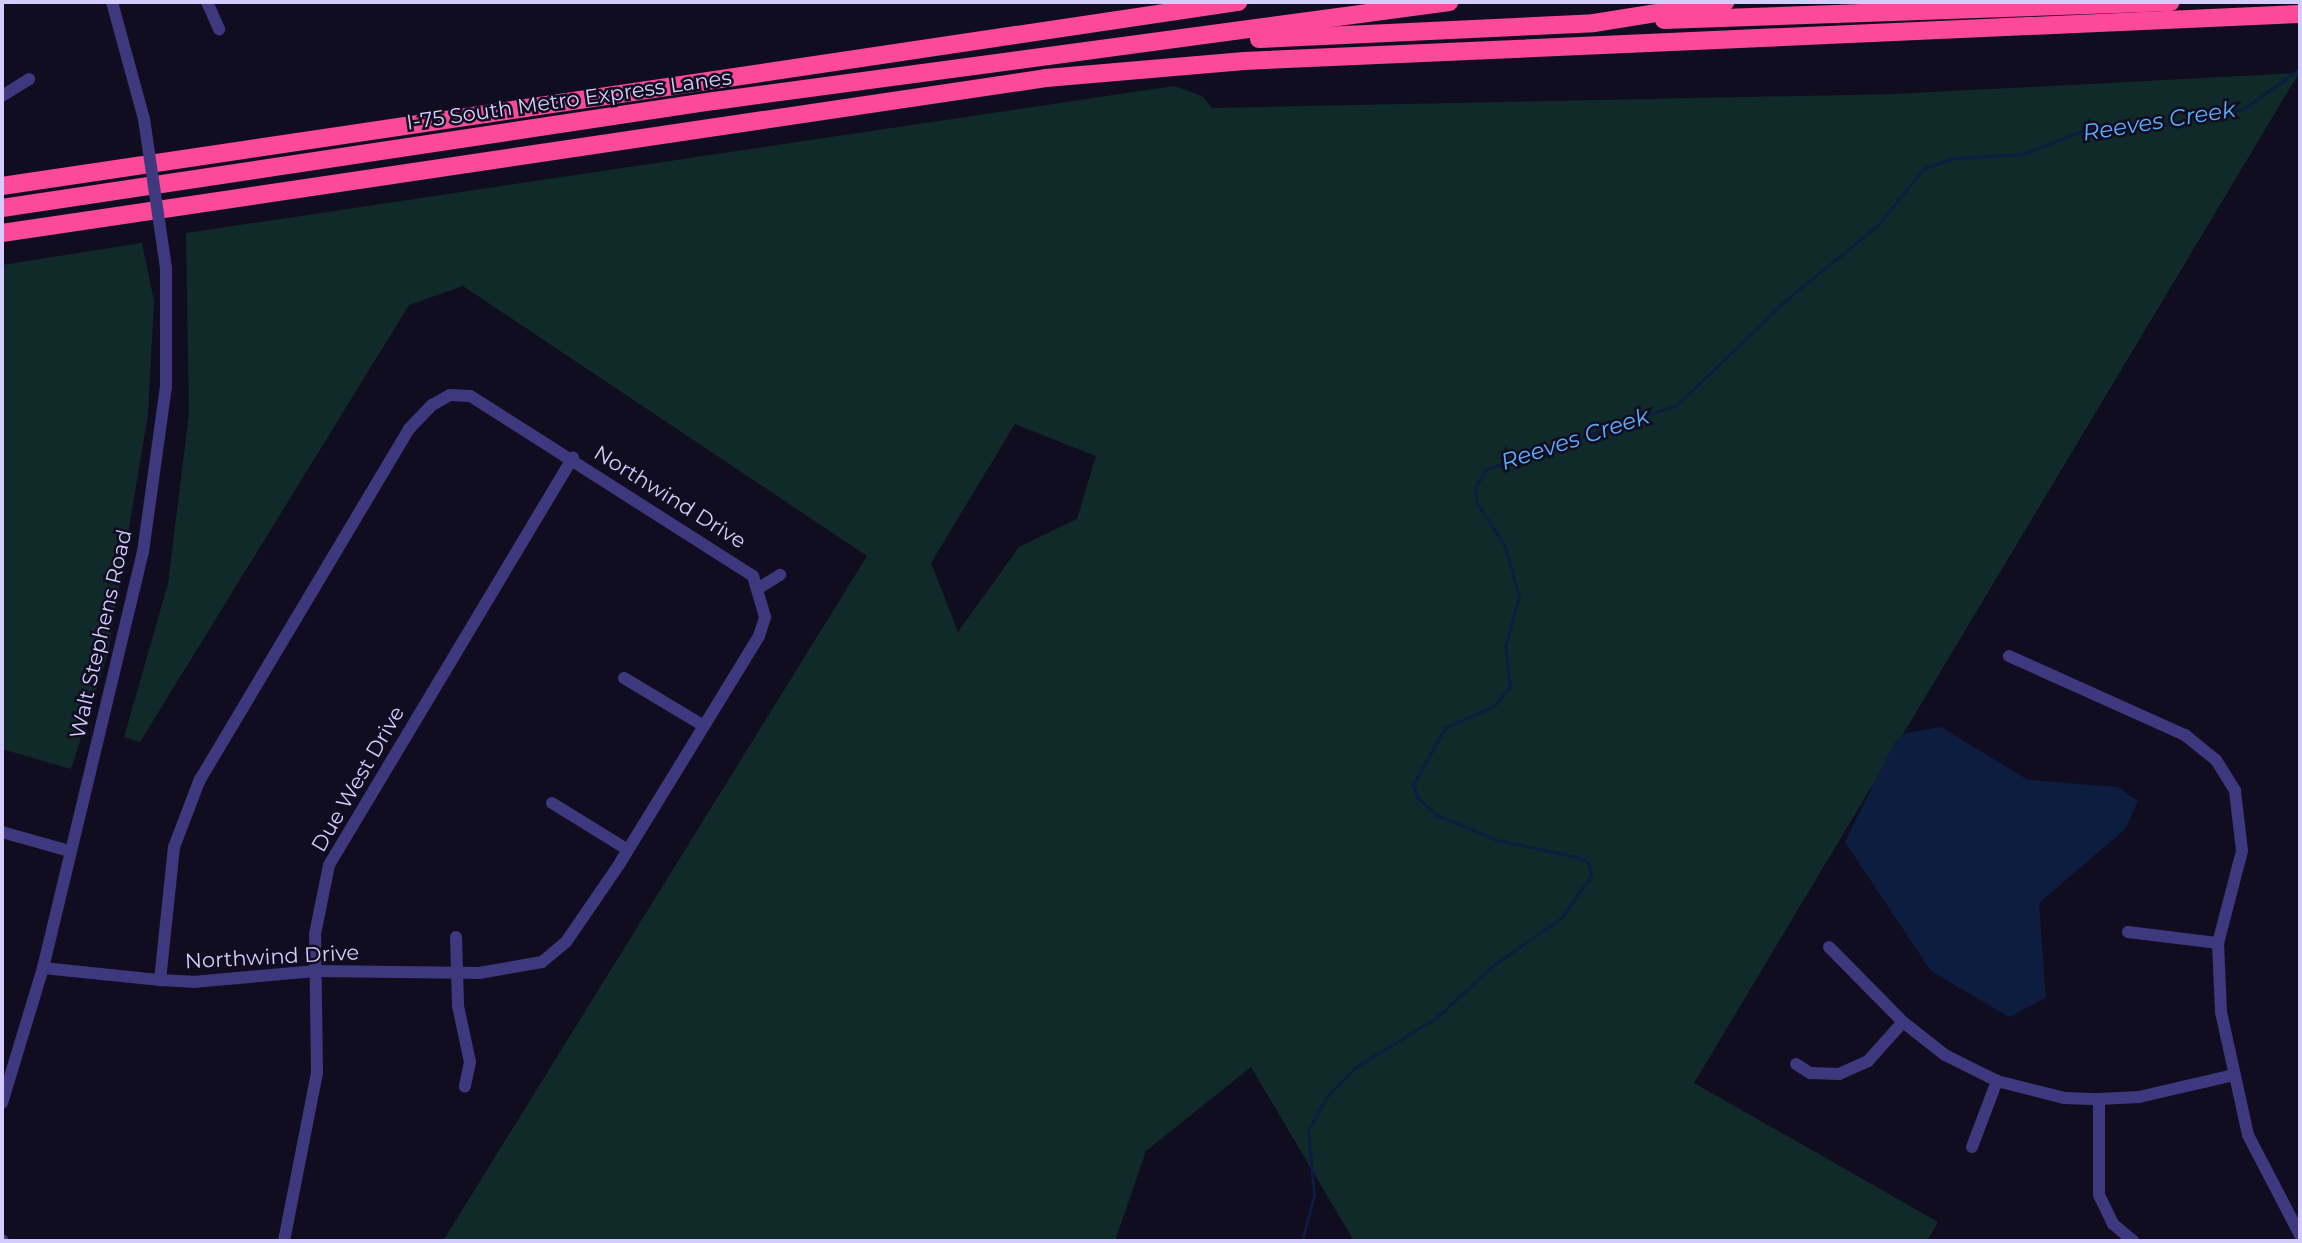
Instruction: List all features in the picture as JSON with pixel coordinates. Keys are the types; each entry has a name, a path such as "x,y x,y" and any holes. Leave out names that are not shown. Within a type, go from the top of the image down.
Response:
{"highway":[{"path":"2,186 1238,2"},
{"name":"I-75 South Metro Express Lanes","path":"2,208 714,100 1144,46 1449,2"},
{"name":"I-75 South Metro Express Lanes","path":"1144,46 1594,23 1725,2"},
{"path":"1594,23 2171,2"},
{"path":"2,233 1046,78 1271,60 2300,14"}],"street":[{"name":"Walt Stephens Road","path":"2,1103 43,968 143,552 166,387 166,268 144,119 112,2"},
{"path":"207,2 219,29"},
{"path":"2,96 29,79"},
{"name":"Northwind Drive","path":"43,968 160,980 316,971 455,973 542,962 566,942 628,850 759,636 765,617 759,588 736,560 573,458 470,396 450,395 409,429 183,815 165,907 160,980"},
{"name":"Due West Drive","path":"284,1241 317,1073 316,971 320,893 329,865 573,458"},
{"path":"759,588 780,575"},
{"path":"2010,656 2185,735 2216,760 2235,791 2242,851 2218,943 2216,975 2234,1075 2258,1162 2300,1235"},
{"path":"624,678 704,726"},
{"path":"552,803 628,850"},
{"path":"2,832 69,851"},
{"path":"2128,932 2218,943"},
{"path":"456,937 455,973 470,1062 465,1086"},
{"path":"1829,947 1903,1022 1945,1055 1997,1081 2064,1098 2099,1099 2139,1097 2234,1075"},
{"path":"1796,1064 1810,1073 1839,1074 1868,1060 1903,1022"},
{"path":"1972,1147 1997,1081"},
{"path":"2099,1099 2099,1195 2113,1224 2133,1241"}],"green space":[{"path":"2299,73 1694,1083 1938,1222 1927,1241 1354,1241 1251,1067 1146,1151 1115,1241 443,1241 867,556 463,286 409,305 140,742 124,737 168,584 189,414 186,233 1174,86 1202,96 1212,108 1895,94","holes":["1015,424 1096,456 1077,519 1019,547 958,632 931,563"]},
{"path":"142,243 154,301 148,414 108,653 71,769 2,749 2,265"}],"water":[{"path":"1941,727 2028,780 2118,787 2138,801 2125,829 2039,903 2046,998 2009,1017 1931,971 1845,842 1894,743 1906,733"}],"waterway":[{"name":"Reeves Creek","path":"1302,1241 1314,1196 1308,1130 1328,1095 1356,1067 1436,1018 1495,964 1561,918 1591,876 1588,863 1576,857 1498,841 1436,815 1417,797 1413,785 1445,728 1494,706 1510,686 1505,647 1519,596 1504,545 1477,503 1475,488 1486,469 1677,405 1785,301 1879,224 1923,169 1954,158 2023,154 2087,129 2157,126 2243,109 2300,69"}]}
